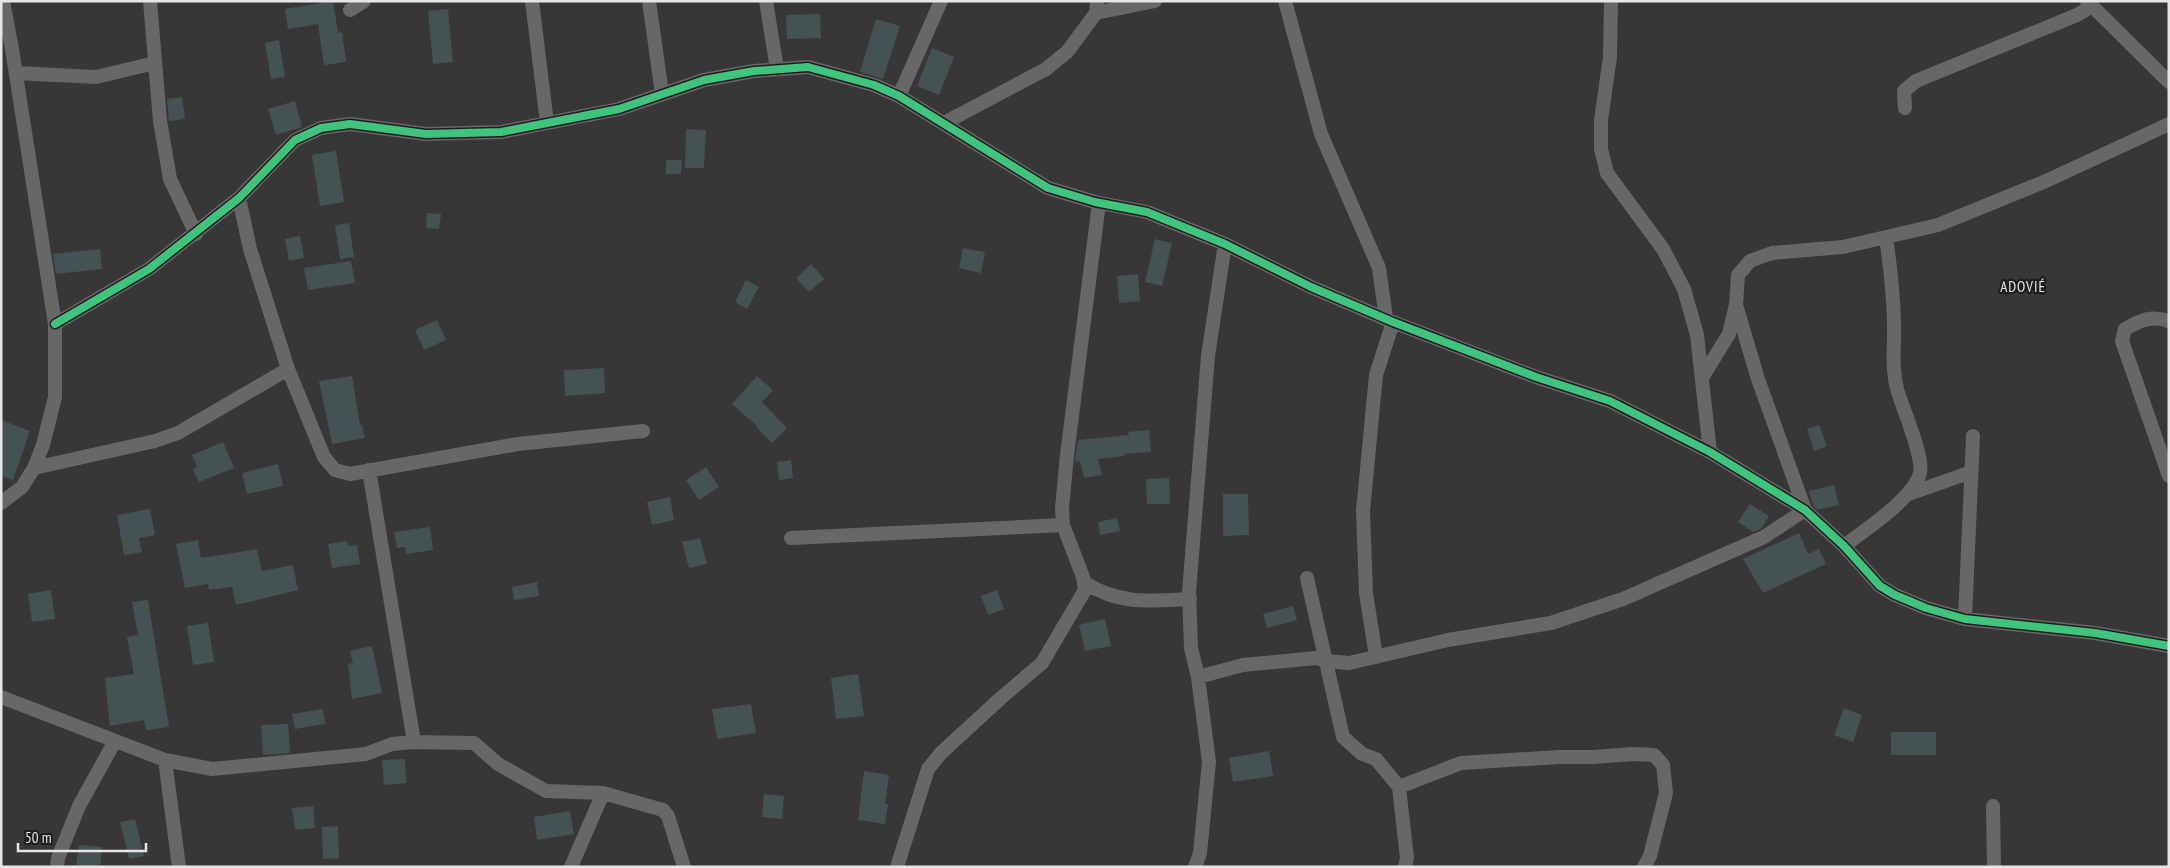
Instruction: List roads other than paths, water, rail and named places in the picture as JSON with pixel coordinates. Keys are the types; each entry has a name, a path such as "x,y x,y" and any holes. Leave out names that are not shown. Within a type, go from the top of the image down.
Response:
{"street":[{"path":"1,503 22,488 34,468 43,445 55,397 55,324 3,1"},
{"path":"150,1 160,121 170,179 196,234"},
{"path":"350,10 364,1"},
{"path":"532,1 547,123"},
{"path":"649,1 662,94"},
{"path":"766,1 777,69"},
{"path":"899,96 941,1"},
{"path":"944,123 1046,69 1067,52 1096,7 1155,1"},
{"path":"1285,1 1321,134 1379,268 1390,320 1376,376 1363,511 1366,593 1376,657"},
{"path":"1611,1 1610,58 1601,120 1601,149 1607,172 1663,249 1684,289 1697,335 1710,452"},
{"path":"1906,108 1904,92 1916,81 2077,15 2090,3 2169,82"},
{"path":"16,73 96,77 155,62"},
{"path":"55,324 150,269 239,198 295,140 322,128 350,124 426,134 491,132 619,109 704,80 754,71 808,67 874,85 899,96 1048,188 1099,203 1147,212 1225,244 1311,287 1390,320 1536,377 1610,401 1710,452 1805,510 1844,546 1880,586 1926,608 1965,619 2096,633 2169,646"},
{"path":"1703,376 1729,334 1736,305 1738,275 1750,261 1772,252 1843,247 1938,225 2046,180 2169,124"},
{"path":"239,198 250,250 288,369 324,457 335,470 350,474 518,444 643,431"},
{"path":"897,867 928,769 947,747 1042,664 1085,590 1085,584 1063,525 1062,508 1067,454 1099,203"},
{"path":"1886,237 1893,292 1895,334 1893,363 1897,388 1918,456 1920,472 1909,494"},
{"path":"1195,867 1200,853 1209,762 1198,677 1191,648 1190,599 1200,439 1208,356 1225,244"},
{"path":"1736,305 1758,379 1805,510"},
{"path":"2169,321 2157,317 2139,321 2125,329 2122,341 2169,476"},
{"path":"34,468 155,442 178,434 288,369"},
{"path":"1965,619 1973,436"},
{"path":"369,470 414,742"},
{"path":"1844,546 1909,494 1971,472"},
{"path":"1198,677 1243,665 1316,658 1349,663 1448,640 1551,622 1623,599 1764,537 1805,510"},
{"path":"791,538 1063,525"},
{"path":"1307,578 1343,737 1362,754 1376,760 1399,787 1407,858 1405,867"},
{"path":"1085,584 1120,599 1149,601 1190,599"},
{"path":"1,697 165,760 212,769 366,754 392,744 414,742 474,743 498,764 546,791 603,793 663,810 668,816 684,867"},
{"path":"57,867 58,858 79,806 116,741"},
{"path":"1399,787 1462,763 1633,754 1654,756 1663,765 1666,793 1650,856 1644,867"},
{"path":"165,760 179,867"},
{"path":"571,867 603,793"},
{"path":"1993,806 1994,867"}],"district":[{"name":"ADOVIÉ","path":"2023,287"}]}
